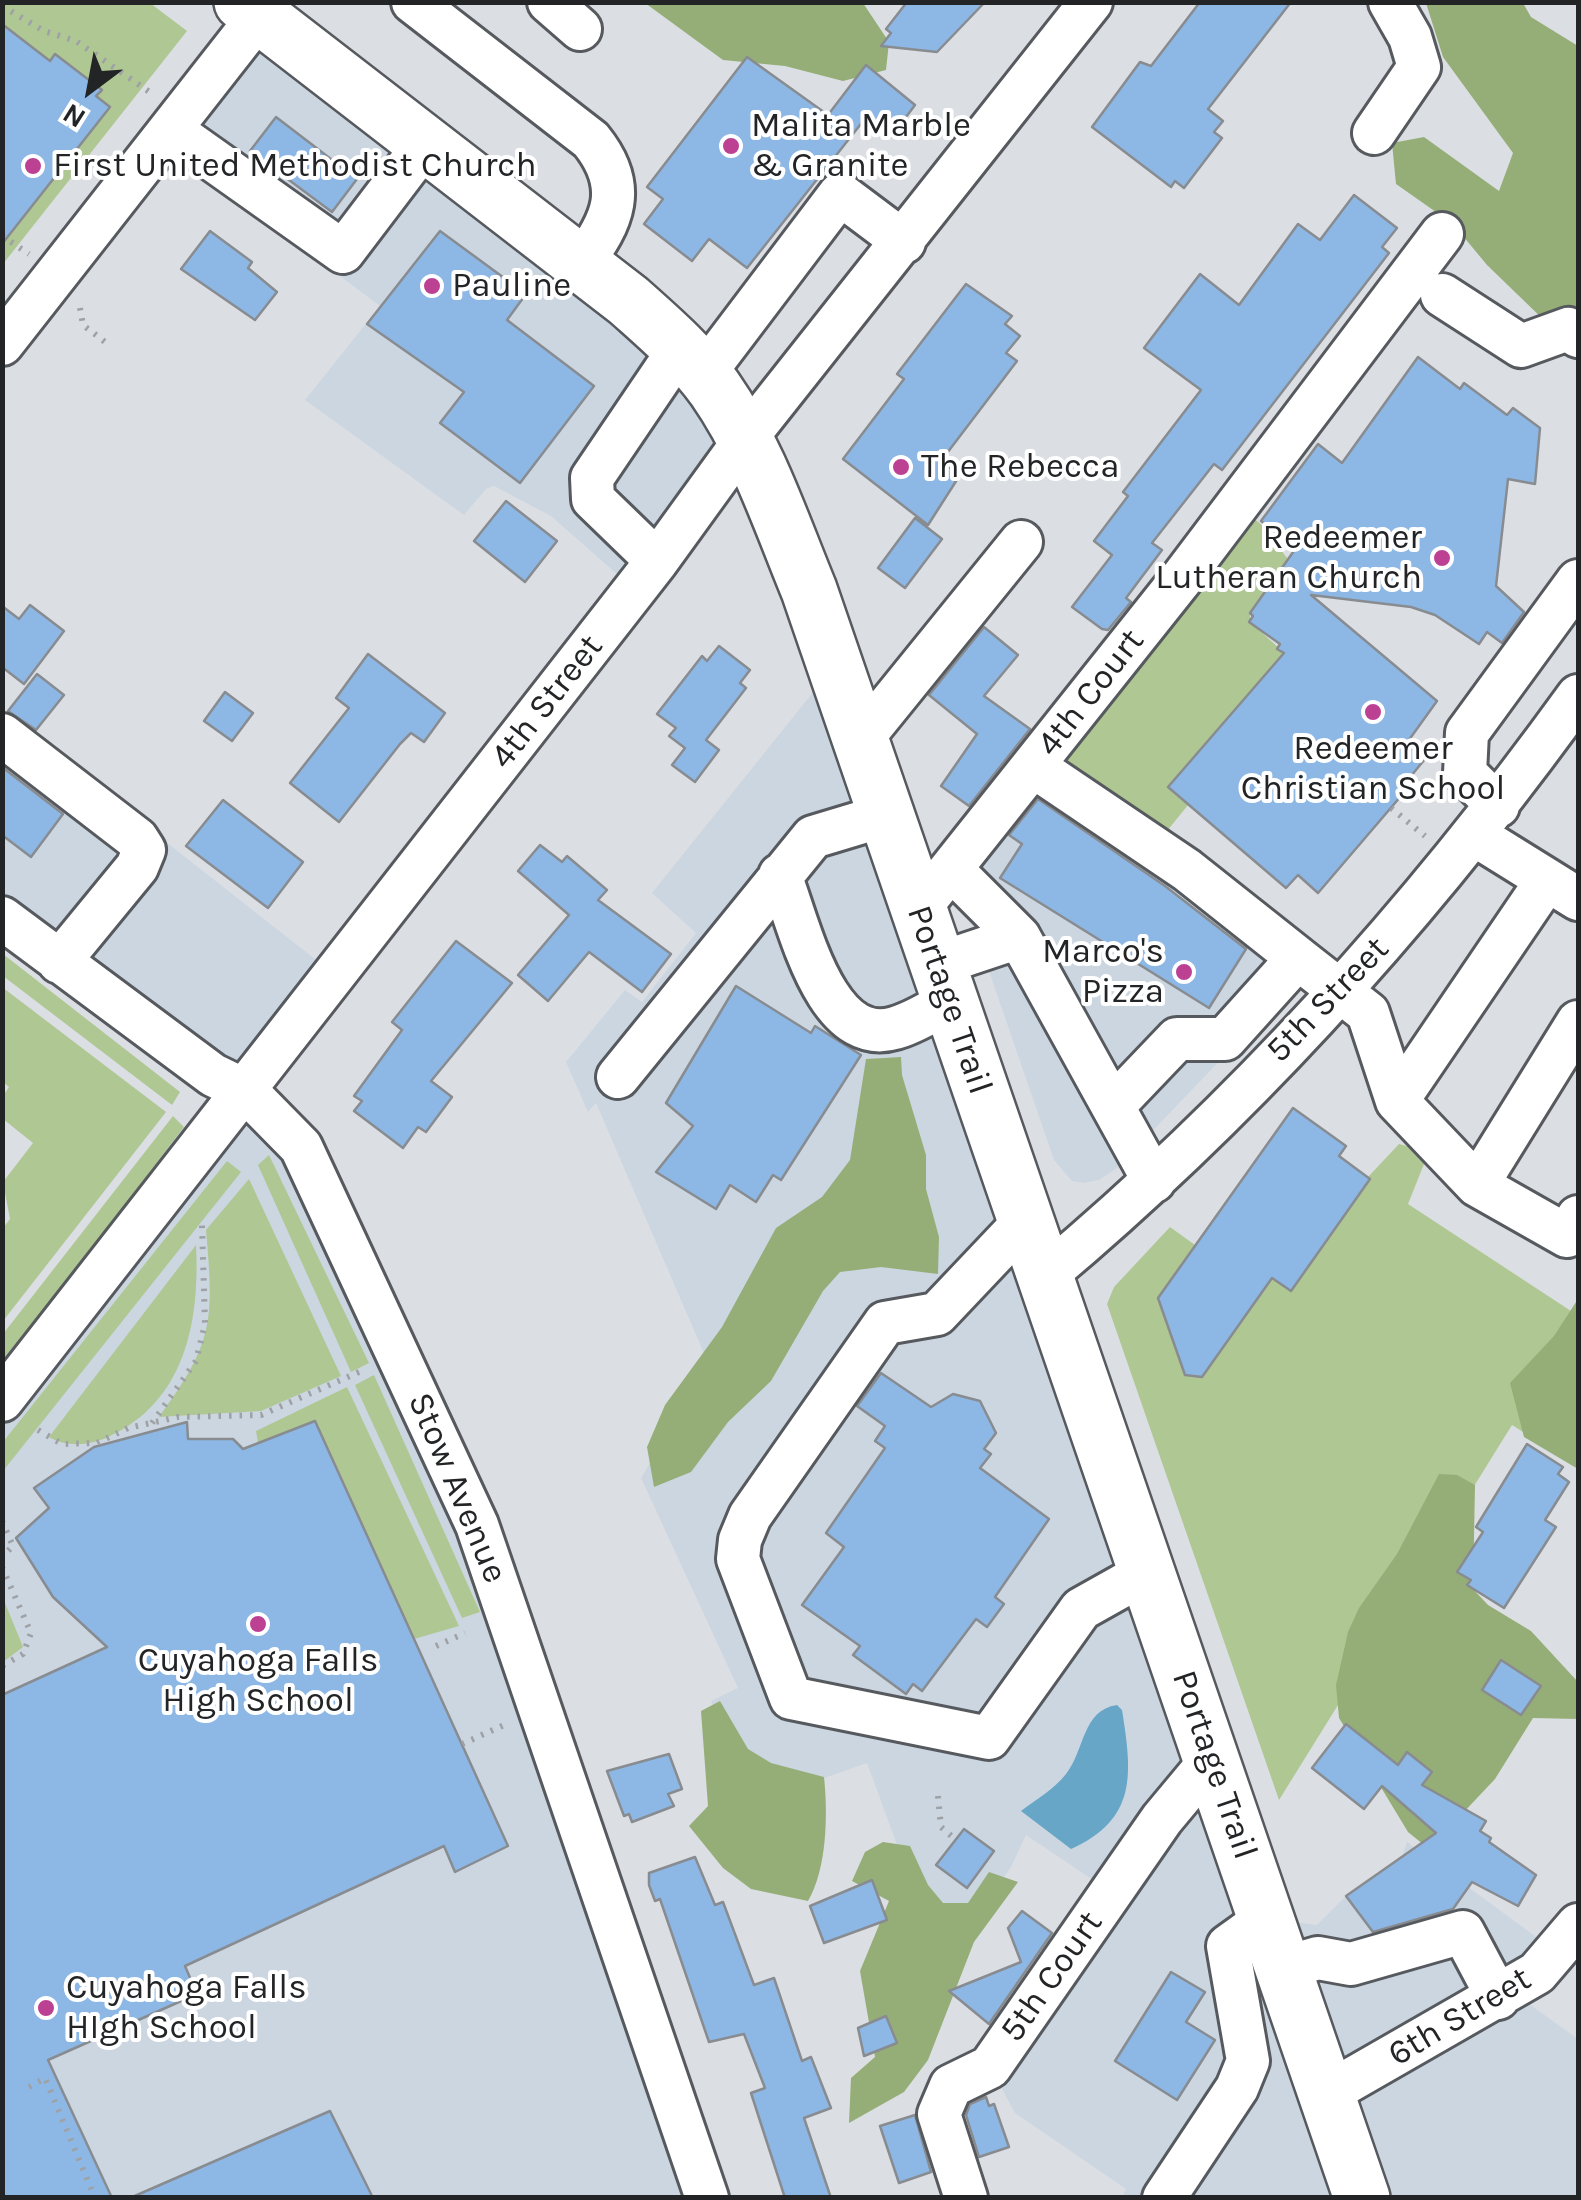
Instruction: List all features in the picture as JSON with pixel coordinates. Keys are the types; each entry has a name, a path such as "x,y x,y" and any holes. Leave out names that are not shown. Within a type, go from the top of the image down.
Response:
{"main road":[{"name":"Portage Trail","path":"258,7 425,144 581,264 692,362 746,438 810,590 886,815 935,890 944,982 1328,2093 1358,2195"}],"street":[{"path":"413,2 590,140 605,158 611,180 609,226 581,264"},
{"name":"4th Street","path":"2,1400 658,561 746,438 1091,2"},
{"path":"1374,133 1418,67 1410,36 1390,2"},
{"path":"2,344 163,113 258,7"},
{"path":"163,113 343,252 425,144"},
{"path":"658,561 594,499 592,478 840,194 904,242"},
{"name":"4th Court","path":"935,890 1442,234"},
{"path":"1442,295 1521,346 1568,329 1578,336"},
{"path":"859,742 1021,542"},
{"path":"1397,1102 1563,889 1486,821 1465,773 1468,733 1578,581"},
{"name":"5th Street","path":"1046,1274 1154,1181 1404,922 1486,821 1578,696"},
{"path":"2,735 136,839 144,850 136,867 59,962"},
{"path":"1033,766 1187,870 1368,1013 1397,1102 1477,1185 1573,1227"},
{"path":"618,1077 813,838 886,815"},
{"path":"780,874 828,999 851,1024 867,1030 893,1029 944,982 1019,937"},
{"path":"935,890 1019,937 1154,1181"},
{"name":"Stow Avenue","path":"2,918 213,1075 246,1091 276,1116 301,1147 398,1351 503,1594 707,2198"},
{"path":"1113,1106 1177,1039 1225,1039 1298,958"},
{"path":"1477,1185 1578,1022"},
{"path":"1225,1039 1256,1075"},
{"path":"1026,1220 937,1314 885,1323 750,1516 740,1540 738,1559 792,1698 989,1738 1081,1609 1147,1572"},
{"name":"5th Court","path":"966,2198 940,2114 951,2086 990,2067 1162,1818 1212,1758"},
{"name":"6th Street","path":"1328,2093 1537,1973 1578,1925"},
{"path":"1164,2198 1236,2088 1248,2061 1228,1946 1275,1943 1318,1958 1351,1964 1463,1932 1498,1998"}],"path":[{"path":"2,6 44,31 76,41 163,113"},
{"path":"2,236 30,254"},
{"path":"77,292 83,324 105,342"},
{"path":"1391,808 1430,840"},
{"path":"152,1423 196,1361 205,1324 202,1225"},
{"path":"38,1430 62,1444 97,1442 178,1417 261,1415 398,1351"},
{"path":"2,1520 13,1546 2,1557"},
{"path":"2,1566 31,1633 24,1654 2,1666"},
{"path":"436,1646 466,1633"},
{"path":"462,1744 504,1725"},
{"path":"938,1796 942,1827 956,1840"},
{"path":"29,2087 45,2078 95,2198"}],"shaded area":[{"path":"260,16 746,438 635,590 551,516 494,486 486,489 464,515 305,400 380,306 161,142"},
{"path":"834,666 1267,1918 1317,1925 1346,1896 1402,1857 1407,1842 1558,1953 1511,1991 1578,2039 1578,2197 1122,2197 1126,2189 1015,2113 990,2067 1111,1892 1026,1835 1011,1867 942,1967 867,1763 747,1805 711,1701 738,1688 641,1478 709,1365 596,1103 588,1112 566,1062 625,990 642,1002 696,933 652,893"},
{"name":"Cuyahoga Falls High School","path":"2,713 334,974 247,1091 275,1116 477,1525 707,2197 3,2197 3,1400 246,1092 3,918"},
{"path":"1051,766 1326,950 1117,1168 1099,1180 1084,1183 1072,1181 1054,1160 959,884"}],"green space":[{"path":"3,3 150,3 187,31 3,264"},
{"path":"645,3 863,3 889,42 886,70 843,81 785,66 723,60"},
{"path":"1426,3 1523,3 1531,17 1578,46 1578,353 1487,265 1453,224 1396,184 1392,143 1424,137 1499,191 1513,153 1443,57"},
{"path":"1252,517 1285,544 1283,553 1288,559 1250,613 1250,622 1290,658 1247,696 1168,787 1188,805 1167,831 1071,771 1066,760"},
{"path":"3,954 180,1092 172,1105 3,976"},
{"path":"2,987 166,1112 3,1321 3,1228 10,1219 3,1182 33,1143 3,1119 3,1096 9,1087 3,1082"},
{"path":"901,1057 902,1075 926,1155 926,1189 939,1237 938,1274 881,1267 840,1272 823,1291 771,1381 728,1422 691,1472 654,1487 647,1447 665,1405 722,1327 776,1228 822,1197 850,1160 866,1059"},
{"path":"173,1116 184,1127 3,1364 3,1334"},
{"path":"1399,1144 1414,1148 1424,1164 1408,1204 1577,1315 1578,1467 1512,1425 1279,1800 1107,1304 1114,1287 1170,1227 1195,1245 1158,1299 1185,1374 1202,1377 1272,1278 1291,1290 1368,1177"},
{"path":"269,1155 369,1363 351,1372 258,1165"},
{"path":"227,1161 241,1172 3,1471 3,1442"},
{"path":"249,1179 341,1376 261,1411 159,1417 191,1369 206,1330 210,1287 206,1230"},
{"path":"196,1245 195,1303 190,1330 171,1381 155,1403 134,1422 101,1440 70,1444 49,1437"},
{"path":"1578,1299 1578,1469 1524,1437 1510,1383 1554,1336"},
{"path":"374,1375 480,1612 462,1618 355,1385"},
{"path":"347,1387 459,1626 414,1639 315,1421 258,1443 256,1431"},
{"path":"1439,1474 1457,1475 1475,1485 1473,1589 1488,1605 1531,1631 1578,1682 1578,1719 1533,1718 1495,1779 1429,1849 1408,1832 1339,1718 1336,1685 1348,1632 1359,1608 1397,1554"},
{"path":"3,1598 23,1647 2,1662"},
{"path":"720,1701 748,1749 771,1763 824,1777 825,1841 808,1901 751,1889 723,1868 689,1826 708,1806 701,1711"},
{"path":"883,1842 910,1846 928,1885 943,1903 968,1903 989,1872 1018,1882 974,1942 928,2060 904,2092 849,2123 851,2078 875,2057 860,1971 889,1901 852,1881 865,1852"}],"water":[{"path":"1117,1705 1122,1710 1128,1754 1125,1792 1109,1823 1071,1849 1021,1811 1061,1779 1090,1723 1106,1708"}],"building":[{"path":"907,2 985,2 937,52 881,46 891,33 886,29"},
{"path":"1200,2 1291,2 1208,109 1223,121 1214,132 1222,138 1184,188 1175,181 1171,187 1092,127 1140,62 1151,66"},
{"name":"First United Methodist Church","path":"2,24 50,61 55,54 102,90 96,96 110,107 2,244"},
{"path":"747,57 828,115 866,65 915,105 891,137 864,120 747,268 709,239 692,261 644,224 663,199 647,187"},
{"path":"276,117 357,179 332,212 250,151"},
{"path":"1354,195 1397,228 1382,247 1389,253 1222,470 1214,464 1152,543 1162,550 1126,598 1131,602 1108,630 1102,629 1072,607 1112,555 1094,541 1128,496 1123,492 1201,390 1144,348 1200,274 1239,305 1298,224 1320,240"},
{"path":"210,231 252,262 248,268 277,292 255,320 181,269"},
{"path":"440,231 526,294 507,320 594,386 520,483 440,423 464,392 367,324"},
{"path":"966,284 1012,316 1005,324 1020,336 1006,353 1017,361 941,461 960,475 928,525 843,459 904,379 897,374"},
{"path":"1418,357 1460,389 1464,383 1507,415 1513,408 1540,428 1535,484 1508,479 1496,586 1524,612 1502,643 1487,632 1479,644 1435,615 1411,607 1311,595 1437,701 1406,744 1425,759 1397,793 1401,796 1318,893 1298,875 1286,888 1168,787 1284,653 1277,649 1280,644 1249,622 1253,616 1250,613 1296,548 1261,521 1318,444 1342,463"},
{"path":"506,501 557,541 525,582 474,541"},
{"path":"915,518 942,539 905,588 878,568"},
{"path":"30,605 64,631 24,684 2,667 2,606 19,619"},
{"path":"984,627 1018,655 984,696 1030,729 969,806 941,786 977,734 929,695"},
{"path":"719,646 750,670 740,683 746,688 706,740 719,750 695,782 672,765 685,748 669,736 676,728 657,714 702,656 707,661"},
{"path":"368,654 445,713 424,742 411,733 400,744 339,822 290,783 349,708 336,698"},
{"path":"37,674 64,695 36,730 8,711"},
{"path":"225,692 253,713 232,741 204,721"},
{"path":"2,767 63,814 31,857 2,835"},
{"path":"1038,799 1165,886 1246,949 1209,1008 1000,878 1022,844 1009,835"},
{"path":"223,800 303,862 268,908 186,846"},
{"path":"540,845 562,862 567,856 607,890 598,900 671,954 642,992 589,952 548,1001 518,975 569,915 518,871"},
{"path":"456,941 512,983 431,1081 452,1097 426,1132 418,1127 403,1148 354,1111 362,1101 354,1096 402,1030 392,1022"},
{"path":"736,986 811,1033 815,1026 861,1055 781,1180 773,1175 756,1202 730,1185 716,1209 656,1172 693,1126 666,1103"},
{"path":"1293,1108 1346,1146 1339,1156 1370,1179 1291,1291 1272,1278 1202,1377 1185,1375 1158,1298"},
{"path":"881,1373 931,1407 953,1394 980,1401 996,1433 984,1449 991,1454 980,1468 1049,1519 995,1597 1004,1604 987,1627 976,1619 922,1691 913,1684 906,1694 853,1655 860,1646 802,1605 844,1547 826,1533 885,1448 875,1441 885,1426 857,1406"},
{"name":"Cuyahoga Falls High School","path":"315,1421 508,1846 455,1872 444,1846 185,1966 197,1994 48,2060 112,2198 2,2198 2,1695 107,1647 53,1597 16,1538 49,1508 34,1488 94,1447 187,1422 188,1439 233,1439 243,1449"},
{"path":"1527,1444 1563,1467 1558,1474 1569,1482 1545,1520 1556,1527 1504,1608 1467,1585 1471,1580 1457,1572 1483,1532 1476,1527"},
{"path":"1501,1660 1541,1686 1521,1715 1482,1690"},
{"path":"1346,1724 1398,1765 1407,1752 1432,1772 1422,1785 1486,1821 1480,1831 1491,1838 1489,1842 1536,1875 1518,1906 1472,1882 1453,1909 1373,1932 1346,1896 1436,1833 1382,1786 1364,1809 1312,1768"},
{"path":"669,1754 682,1789 668,1794 674,1806 632,1822 629,1814 624,1816 607,1771"},
{"path":"964,1829 994,1851 967,1888 936,1865"},
{"path":"695,1857 715,1905 723,1902 754,1985 774,1978 802,2061 811,2057 831,2108 804,2118 831,2198 785,2198 751,2093 765,2088 744,2034 709,2042 660,1899 655,1901 649,1885 649,1873"},
{"path":"872,1880 887,1920 824,1943 810,1906"},
{"path":"1022,1911 1052,1933 989,2024 949,1991 1021,1962 1008,1928"},
{"path":"1171,1972 1205,1992 1186,2022 1215,2040 1177,2100 1115,2061"},
{"path":"886,2016 897,2043 864,2056 858,2028"},
{"path":"986,2097 989,2106 994,2104 1009,2147 979,2157 966,2115 970,2104"},
{"name":"Cuyahoga Falls High School","path":"330,2111 373,2198 130,2198"},
{"path":"915,2115 931,2172 899,2183 880,2126"}],"place":[{"name":"Malita Marble & Granite","path":"731,146"},
{"name":"First United Methodist Church","path":"33,166"},
{"name":"Pauline","path":"432,286"},
{"name":"The Rebecca","path":"901,467"},
{"name":"Redeemer Lutheran Church","path":"1442,558"},
{"name":"Redeemer Christian School","path":"1373,712"},
{"name":"Marco's Pizza","path":"1184,972"},
{"name":"Cuyahoga Falls High School","path":"258,1624"},
{"name":"Cuyahoga Falls HIgh School","path":"46,2008"}]}
